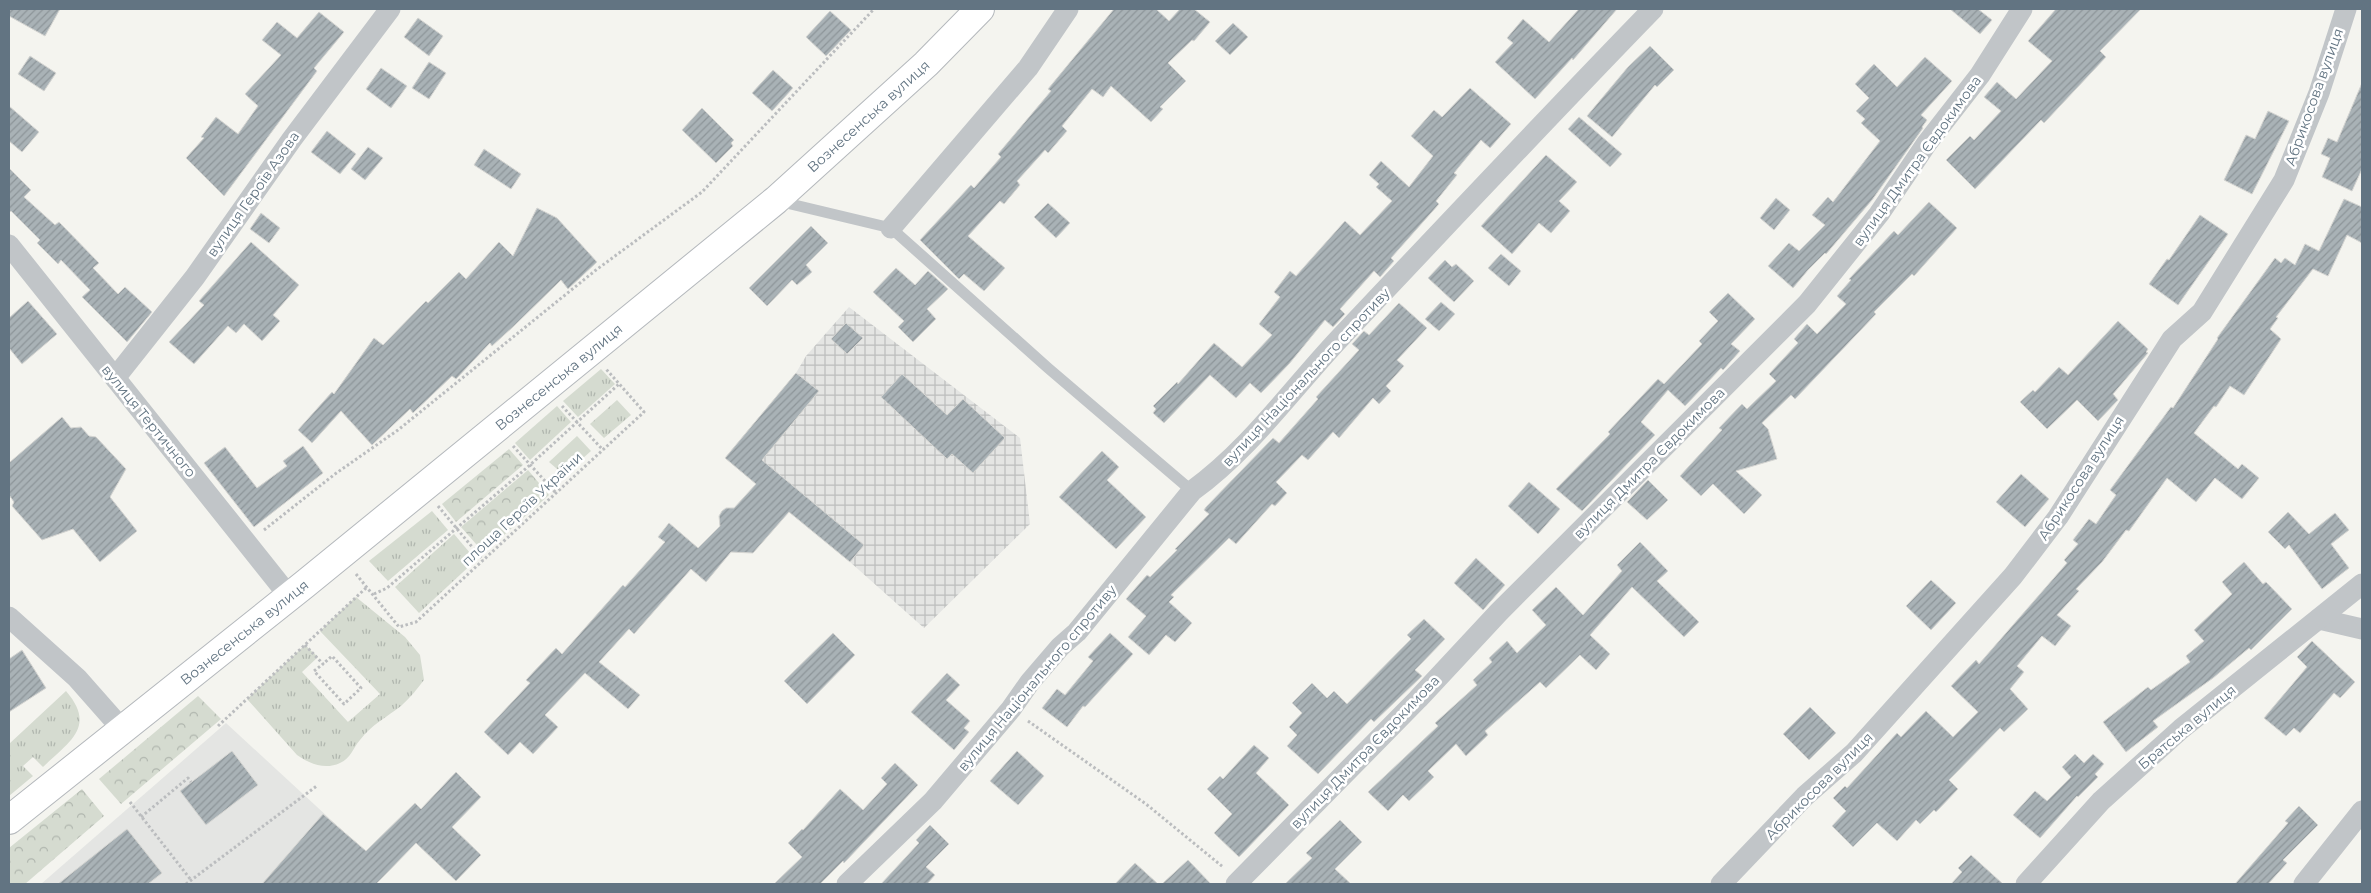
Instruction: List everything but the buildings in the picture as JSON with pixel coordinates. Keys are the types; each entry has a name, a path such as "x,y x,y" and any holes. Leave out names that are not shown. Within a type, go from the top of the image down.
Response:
{"main road":[{"name":"Вознесенська вулиця","path":"9,820 342,554 776,200 926,64 980,9"}],"street":[{"name":"вулиця Героїв Азова","path":"115,378 195,276 281,154 390,9"},
{"path":"891,228 1028,68 1068,9"},
{"name":"вулиця Національного спротиву","path":"847,884 933,801 1011,709 1030,682 1060,647 1078,632 1192,491 1217,473 1262,426 1325,354 1652,9"},
{"name":"вулиця Дмитра Євдокимова","path":"1237,882 1418,699 1499,612 1807,304 1879,214 1927,143 1980,75 2022,9"},
{"name":"Абрикосова вулиця","path":"1721,884 1805,796 1854,753 2013,576 2058,517 2172,339 2202,312 2284,180 2319,93 2346,9"},
{"name":"вулиця Тертичного","path":"9,245 289,596"},
{"name":"Братська вулиця","path":"2026,884 2116,788 2181,729 2362,584"},
{"path":"9,617 77,678 122,729"},
{"path":"2319,619 2362,629"},
{"path":"2304,884 2362,811"}],"lane":[{"path":"776,200 891,228 1048,368 1192,491"}],"path":[{"path":"264,530 334,474 398,430 596,270 702,192 874,9"},
{"path":"342,554 374,594 387,588 530,465 619,384 602,365"},
{"name":"площа Героїв України","path":"374,594 399,627 416,622 644,412 619,384"},
{"path":"558,401 603,450"},
{"path":"509,442 556,493"},
{"path":"435,503 483,560"},
{"path":"218,726 367,587"},
{"path":"305,645 323,664"},
{"path":"332,656 361,688 344,704 314,671 323,664 332,656"},
{"path":"1011,709 1146,804 1237,882"},
{"path":"141,817 188,778 191,782"},
{"path":"186,884 318,785"},
{"path":"130,802 191,880"}],"shaded area":[{"path":"849,307 1020,438 1030,524 924,628 850,562 725,458 796,373 806,356"},
{"path":"226,723 341,829 293,884 41,884"}],"green space":[{"path":"601,369 615,384 578,417 563,401"},
{"path":"617,400 631,415 604,438 590,424"},
{"path":"557,406 571,422 530,460 515,443"},
{"path":"577,436 591,451 564,475 549,462"},
{"path":"509,449 523,465 456,522 442,504"},
{"path":"528,470 549,495 484,553 461,527"},
{"path":"432,511 448,530 388,581 369,561"},
{"path":"454,534 476,560 419,613 395,587"},
{"path":"356,597 405,637 420,655 424,680 401,706 364,735 344,761 329,766 318,765 297,755 247,699 305,645 318,657 302,672 348,722 380,694 320,631"},
{"path":"66,691 75,704 79,715 76,733 62,750 43,767 33,757 23,766 33,776 9,796 9,744"},
{"path":"198,696 221,719 121,804 99,779"},
{"path":"82,789 104,816 25,884 9,884 9,848"}]}
